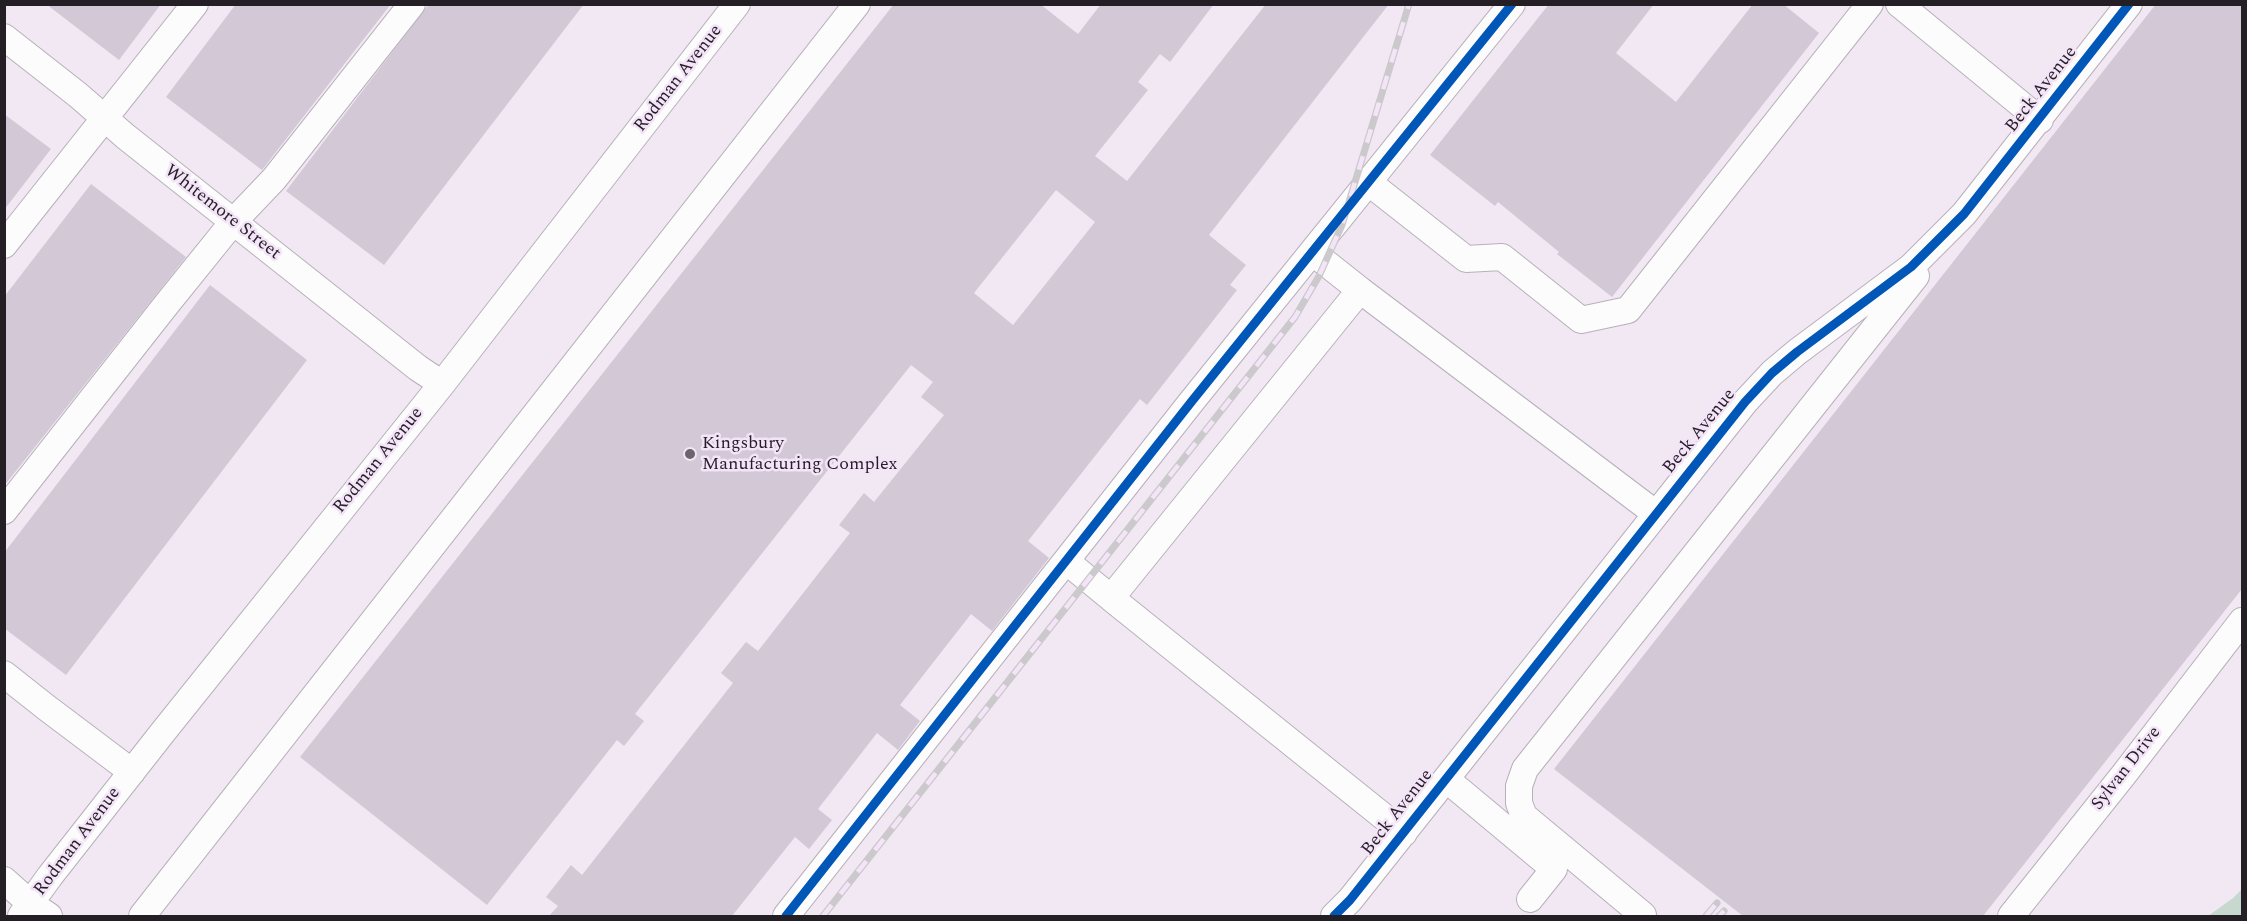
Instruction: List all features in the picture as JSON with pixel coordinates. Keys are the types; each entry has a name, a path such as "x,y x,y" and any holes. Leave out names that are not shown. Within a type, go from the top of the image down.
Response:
{"street":[{"path":"4,245 195,4"},
{"path":"4,511 233,222 274,179 412,4"},
{"name":"Rodman Avenue","path":"34,912 50,876 442,384 736,4"},
{"path":"142,916 857,4"},
{"path":"786,916 1066,561 1512,4"},
{"path":"1368,182 1466,259 1502,257 1581,320 1628,310 1870,4"},
{"path":"1899,4 2040,120"},
{"name":"Beck Avenue","path":"1334,916 1350,900 1404,833 1745,402 1772,373 1911,267 1964,214 2129,4"},
{"name":"Whitemore Street","path":"4,37 233,222 442,384"},
{"path":"1643,916 1524,816 1519,803 1519,786 1525,769 1964,214"},
{"path":"1312,252 1656,513"},
{"path":"1111,598 1360,290"},
{"path":"1066,561 1404,833"},
{"name":"Sylvan Drive","path":"2011,916 2242,621"},
{"path":"4,674 132,772"},
{"path":"1446,779 1554,869 1530,899"},
{"path":"4,880 34,912"}],"green space":[{"path":"2242,889 2242,916 2208,916 2233,898"}],"building":[{"path":"46,4 161,4 119,60"},
{"path":"236,4 391,4 262,170 166,97"},
{"path":"429,4 584,4 384,265 286,191"},
{"name":"Kingsbury Manufacturing Complex","path":"894,4 1040,4 1078,34 1101,4 1214,4 1170,62 1160,54 1138,82 1148,90 1095,156 1127,181 1266,4 1389,4 1209,235 1246,265 1230,285 1237,290 1147,405 1140,399 1028,541 1049,558 992,631 971,614 900,705 920,721 898,750 877,733 818,809 832,820 809,849 795,837 732,916 549,916 558,906 546,897 571,865 582,875 733,683 721,673 746,642 758,651 850,533 839,525 864,493 874,502 944,415 921,397 933,382 911,365 635,714 644,721 624,746 617,740 487,905 300,757","holes":["1056,190 1095,222 1013,325 974,293"]},
{"path":"1549,4 1654,4 1616,53 1676,102 1753,4 1783,4 1819,33 1612,297 1557,254 1559,252 1498,202 1495,206 1430,155"},
{"path":"2156,4 2242,4 2242,589 1983,916 1743,916 1554,769"},
{"path":"4,114 51,149 4,210"},
{"path":"91,184 186,257 4,486 4,297"},
{"path":"210,285 307,360 66,675 4,628 4,553"}],"railway":[{"path":"823,916 1295,317 1319,276 1342,225 1409,4"},
{"path":"1706,916 1717,903"},
{"path":"1719,916 1724,911"}],"cycle path":[{"path":"786,916 1192,401 1512,4"},
{"path":"1334,916 1350,900 1745,402 1772,373 1797,352 1911,267 1964,214 2129,4"}],"place":[{"name":"Kingsbury Manufacturing Complex","path":"690,454"}]}
